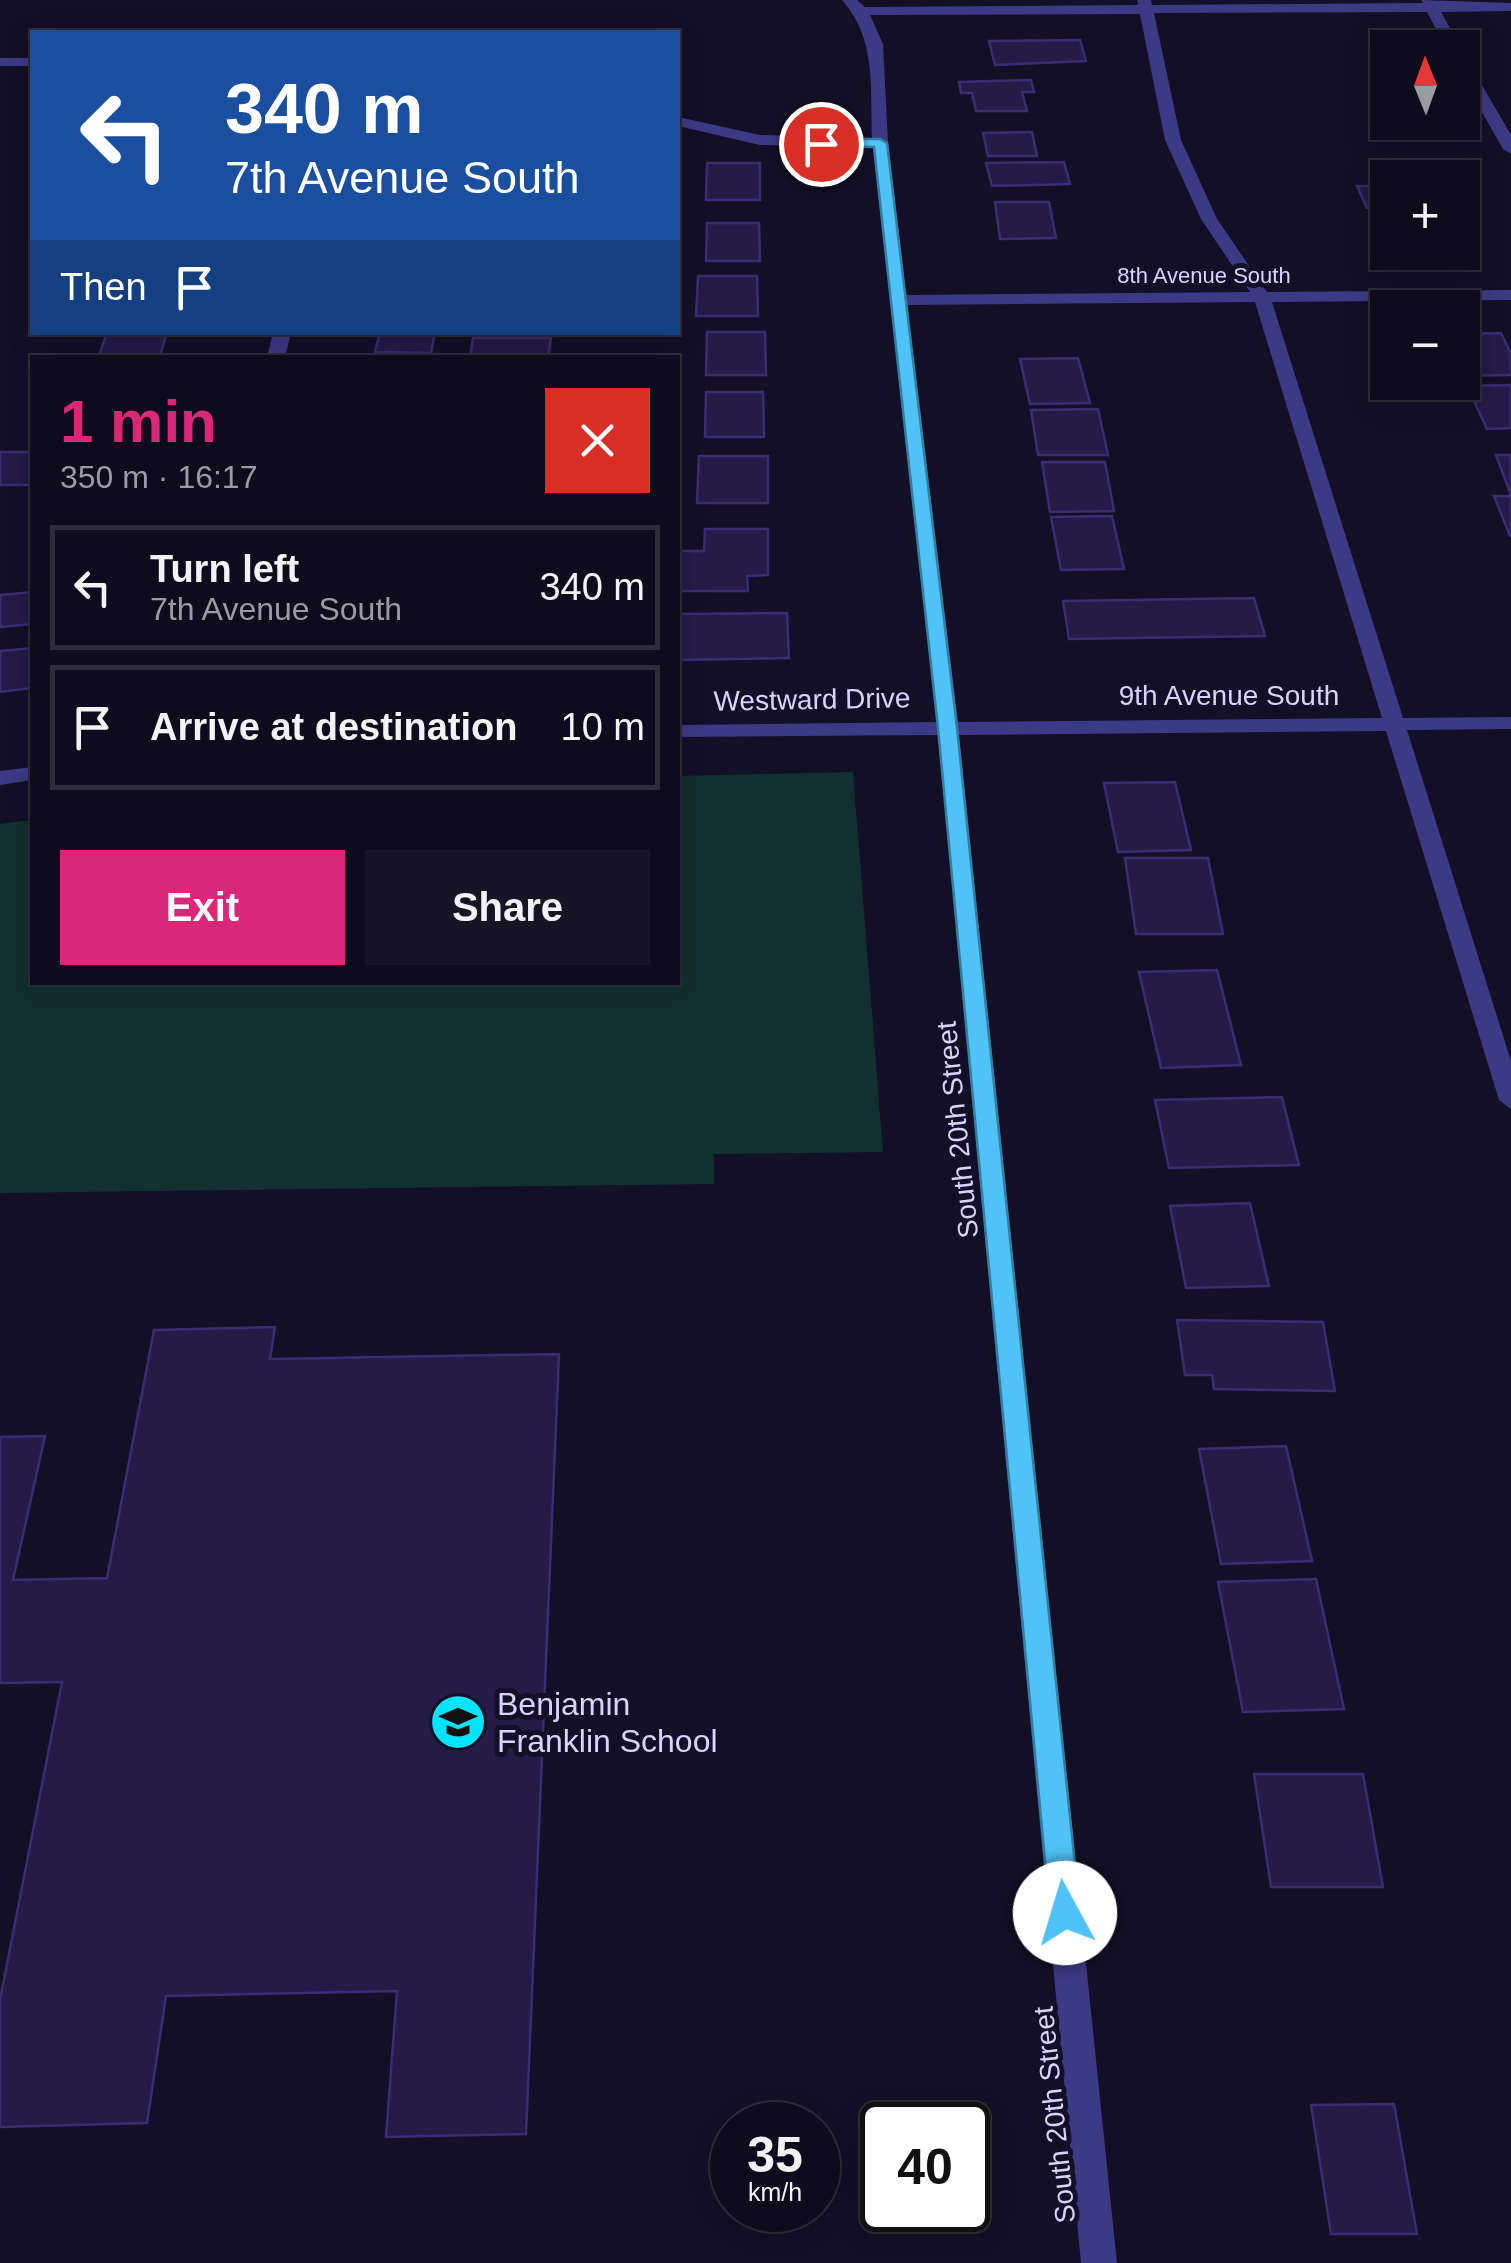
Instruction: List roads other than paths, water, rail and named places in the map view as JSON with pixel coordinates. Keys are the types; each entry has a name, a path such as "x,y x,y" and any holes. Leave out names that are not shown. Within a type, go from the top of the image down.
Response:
{"street":[{"path":"1144,4 1173,140 1209,219 1262,297 1511,1100"},
{"path":"1430,4 1444,30"},
{"path":"855,6 1511,7"},
{"name":"South 20th Street","path":"855,6 876,44 880,143 948,728 1099,2263"},
{"path":"0,62 30,62"},
{"path":"1480,95 1511,149"},
{"path":"680,122 760,140 880,143"},
{"name":"8th Avenue South","path":"897,300 1511,295"},
{"name":"9th Avenue South","path":"948,728 1511,723"},
{"name":"Westward Drive","path":"680,731 948,728"},
{"path":"0,778 30,774"}],"place":[{"name":"Benjamin Franklin School","path":"458,1722"}]}
